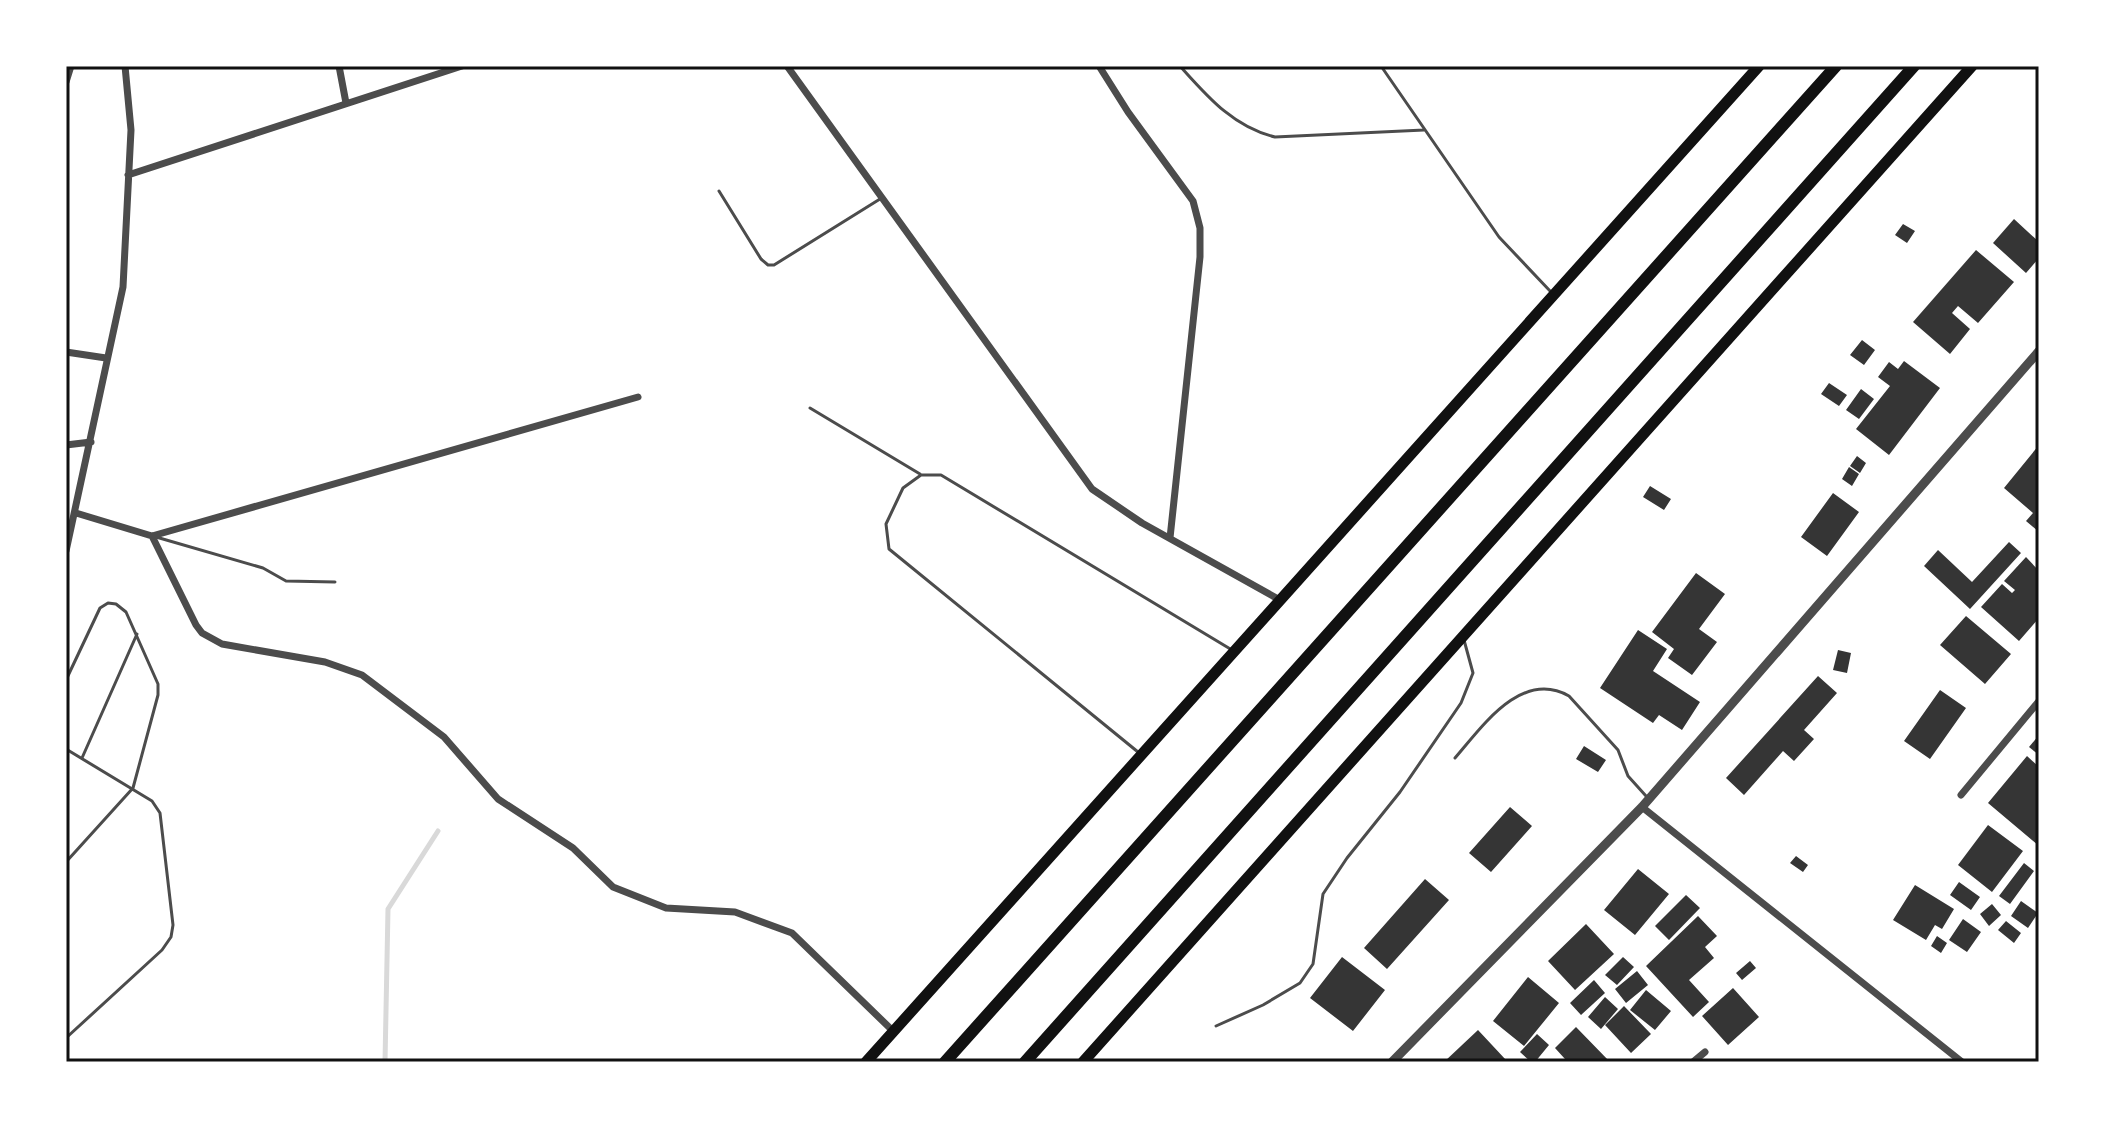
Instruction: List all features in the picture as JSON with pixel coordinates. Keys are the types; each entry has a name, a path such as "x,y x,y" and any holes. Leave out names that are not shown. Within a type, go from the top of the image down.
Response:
{"highway":[{"path":"866,1062 1759,66"},
{"path":"945,1062 1836,66"},
{"path":"1025,1062 1914,66"},
{"path":"1083,1062 1972,66"}],"street":[{"path":"66,82 71,66"},
{"path":"66,551 123,287 131,130 125,66"},
{"path":"339,66 346,103"},
{"path":"128,175 462,66"},
{"path":"787,66 1092,489 1170,538 1280,600"},
{"path":"1099,66 1128,112 1193,201 1200,228 1200,257 1170,538"},
{"path":"1392,1062 1645,803 2039,351"},
{"path":"66,352 106,358"},
{"path":"76,513 152,536 638,397"},
{"path":"66,445 91,442"},
{"path":"152,536 196,625 210,639 222,644 325,662 362,675 444,737 498,799 573,848 613,887 666,908 735,912 792,933 893,1031"},
{"path":"1961,795 2039,701"},
{"path":"1645,803 1962,1062"},
{"path":"1693,1062 1705,1052"}],"lane":[{"path":"1180,66 1210,100 1237,122 1275,137 1424,130"},
{"path":"1381,66 1499,237 1554,294"},
{"path":"719,191 761,259 768,265 774,265 883,197"},
{"path":"810,408 921,475 941,475 1234,652"},
{"path":"921,475 903,488 890,514 886,524 889,549 1141,754"},
{"path":"152,536 263,568 286,581 335,582"},
{"path":"66,680 100,608 108,603 116,604 126,612 137,634 155,673 158,695 133,788 66,862"},
{"path":"82,758 137,634"},
{"path":"1216,1026 1263,1005 1300,983 1313,964 1323,894 1347,858 1400,792 1461,703 1473,673 1463,636"},
{"path":"1455,758 1496,709 1521,695 1560,691 1569,696 1618,750 1628,776 1645,803"},
{"path":"66,749 133,788 152,801 160,813 173,925 171,937 162,950 66,1038"}],"building":[{"path":"2014,219 2039,242 2039,258 2026,273 1993,243"},
{"path":"1903,224 1915,231 1907,243 1895,235"},
{"path":"1976,250 2014,282 1978,323 1958,306 1952,313 1970,329 1950,354 1913,322"},
{"path":"1862,340 1875,350 1864,365 1850,355"},
{"path":"1904,361 1940,388 1889,455 1856,429 1890,386 1878,377 1889,362 1898,369"},
{"path":"1829,383 1847,395 1839,406 1821,394"},
{"path":"1861,389 1874,399 1859,419 1846,410"},
{"path":"2039,445 2039,532 2026,521 2033,513 2004,488"},
{"path":"1857,456 1866,463 1860,473 1850,466"},
{"path":"1849,467 1859,474 1852,486 1842,479"},
{"path":"1650,486 1671,499 1664,510 1643,497"},
{"path":"1833,493 1859,512 1827,556 1801,537"},
{"path":"2009,542 2021,553 1970,609 1924,566 1938,550 1972,582"},
{"path":"2026,557 2039,571 2039,618 2019,641 1981,607 2002,584 2012,593 2015,590 2004,581"},
{"path":"1696,573 1725,594 1699,629 1717,642 1692,675 1668,658 1674,649 1652,632"},
{"path":"1966,616 2011,654 1985,684 1940,645"},
{"path":"1638,630 1667,649 1653,671 1700,702 1682,730 1659,715 1653,723 1600,688"},
{"path":"1838,650 1851,653 1847,673 1833,670"},
{"path":"1818,676 1837,693 1804,730 1814,739 1794,761 1783,751 1744,795 1726,778"},
{"path":"1940,690 1966,708 1930,759 1904,741"},
{"path":"2039,735 2039,755 2029,747"},
{"path":"1584,746 1606,760 1598,772 1576,759"},
{"path":"2027,756 2039,767 2039,846 1988,803"},
{"path":"1510,807 1532,826 1491,872 1469,853"},
{"path":"1988,825 2023,851 1992,892 1958,865"},
{"path":"1796,856 1808,865 1803,872 1790,863"},
{"path":"2024,863 2034,871 2010,904 1999,896"},
{"path":"1638,869 1669,894 1635,935 1604,910"},
{"path":"1425,879 1449,900 1387,969 1364,948"},
{"path":"1959,882 1980,897 1971,910 1950,895"},
{"path":"1915,885 1954,909 1942,929 1935,925 1926,940 1893,920"},
{"path":"1686,895 1700,908 1669,940 1655,926"},
{"path":"2021,901 2038,913 2028,928 2011,916"},
{"path":"1992,904 2001,915 1989,926 1980,914"},
{"path":"1698,916 1717,936 1705,947 1714,958 1689,980 1709,1002 1693,1017 1646,966"},
{"path":"1963,919 1981,932 1967,952 1949,940"},
{"path":"2006,921 2021,933 2014,943 1998,930"},
{"path":"1586,924 1614,954 1575,990 1548,961"},
{"path":"1937,936 1947,943 1941,953 1931,946"},
{"path":"1342,957 1385,990 1353,1031 1310,998"},
{"path":"1623,957 1634,967 1617,985 1605,975"},
{"path":"1750,961 1756,968 1742,980 1736,973"},
{"path":"1637,971 1648,985 1626,1003 1615,989"},
{"path":"1528,977 1559,1003 1524,1046 1493,1021"},
{"path":"1594,980 1605,993 1581,1015 1570,1003"},
{"path":"1733,988 1759,1017 1728,1045 1702,1016"},
{"path":"1646,990 1671,1011 1655,1030 1630,1010"},
{"path":"1605,997 1618,1009 1601,1029 1588,1017"},
{"path":"1624,1006 1651,1034 1631,1053 1605,1025"},
{"path":"1576,1027 1610,1062 1562,1062 1565,1059 1555,1048"},
{"path":"1478,1030 1506,1060 1444,1062"},
{"path":"1537,1034 1549,1045 1535,1062 1531,1062 1520,1052"}],"waterway":[{"path":"385,1062 388,909 438,831"}]}
